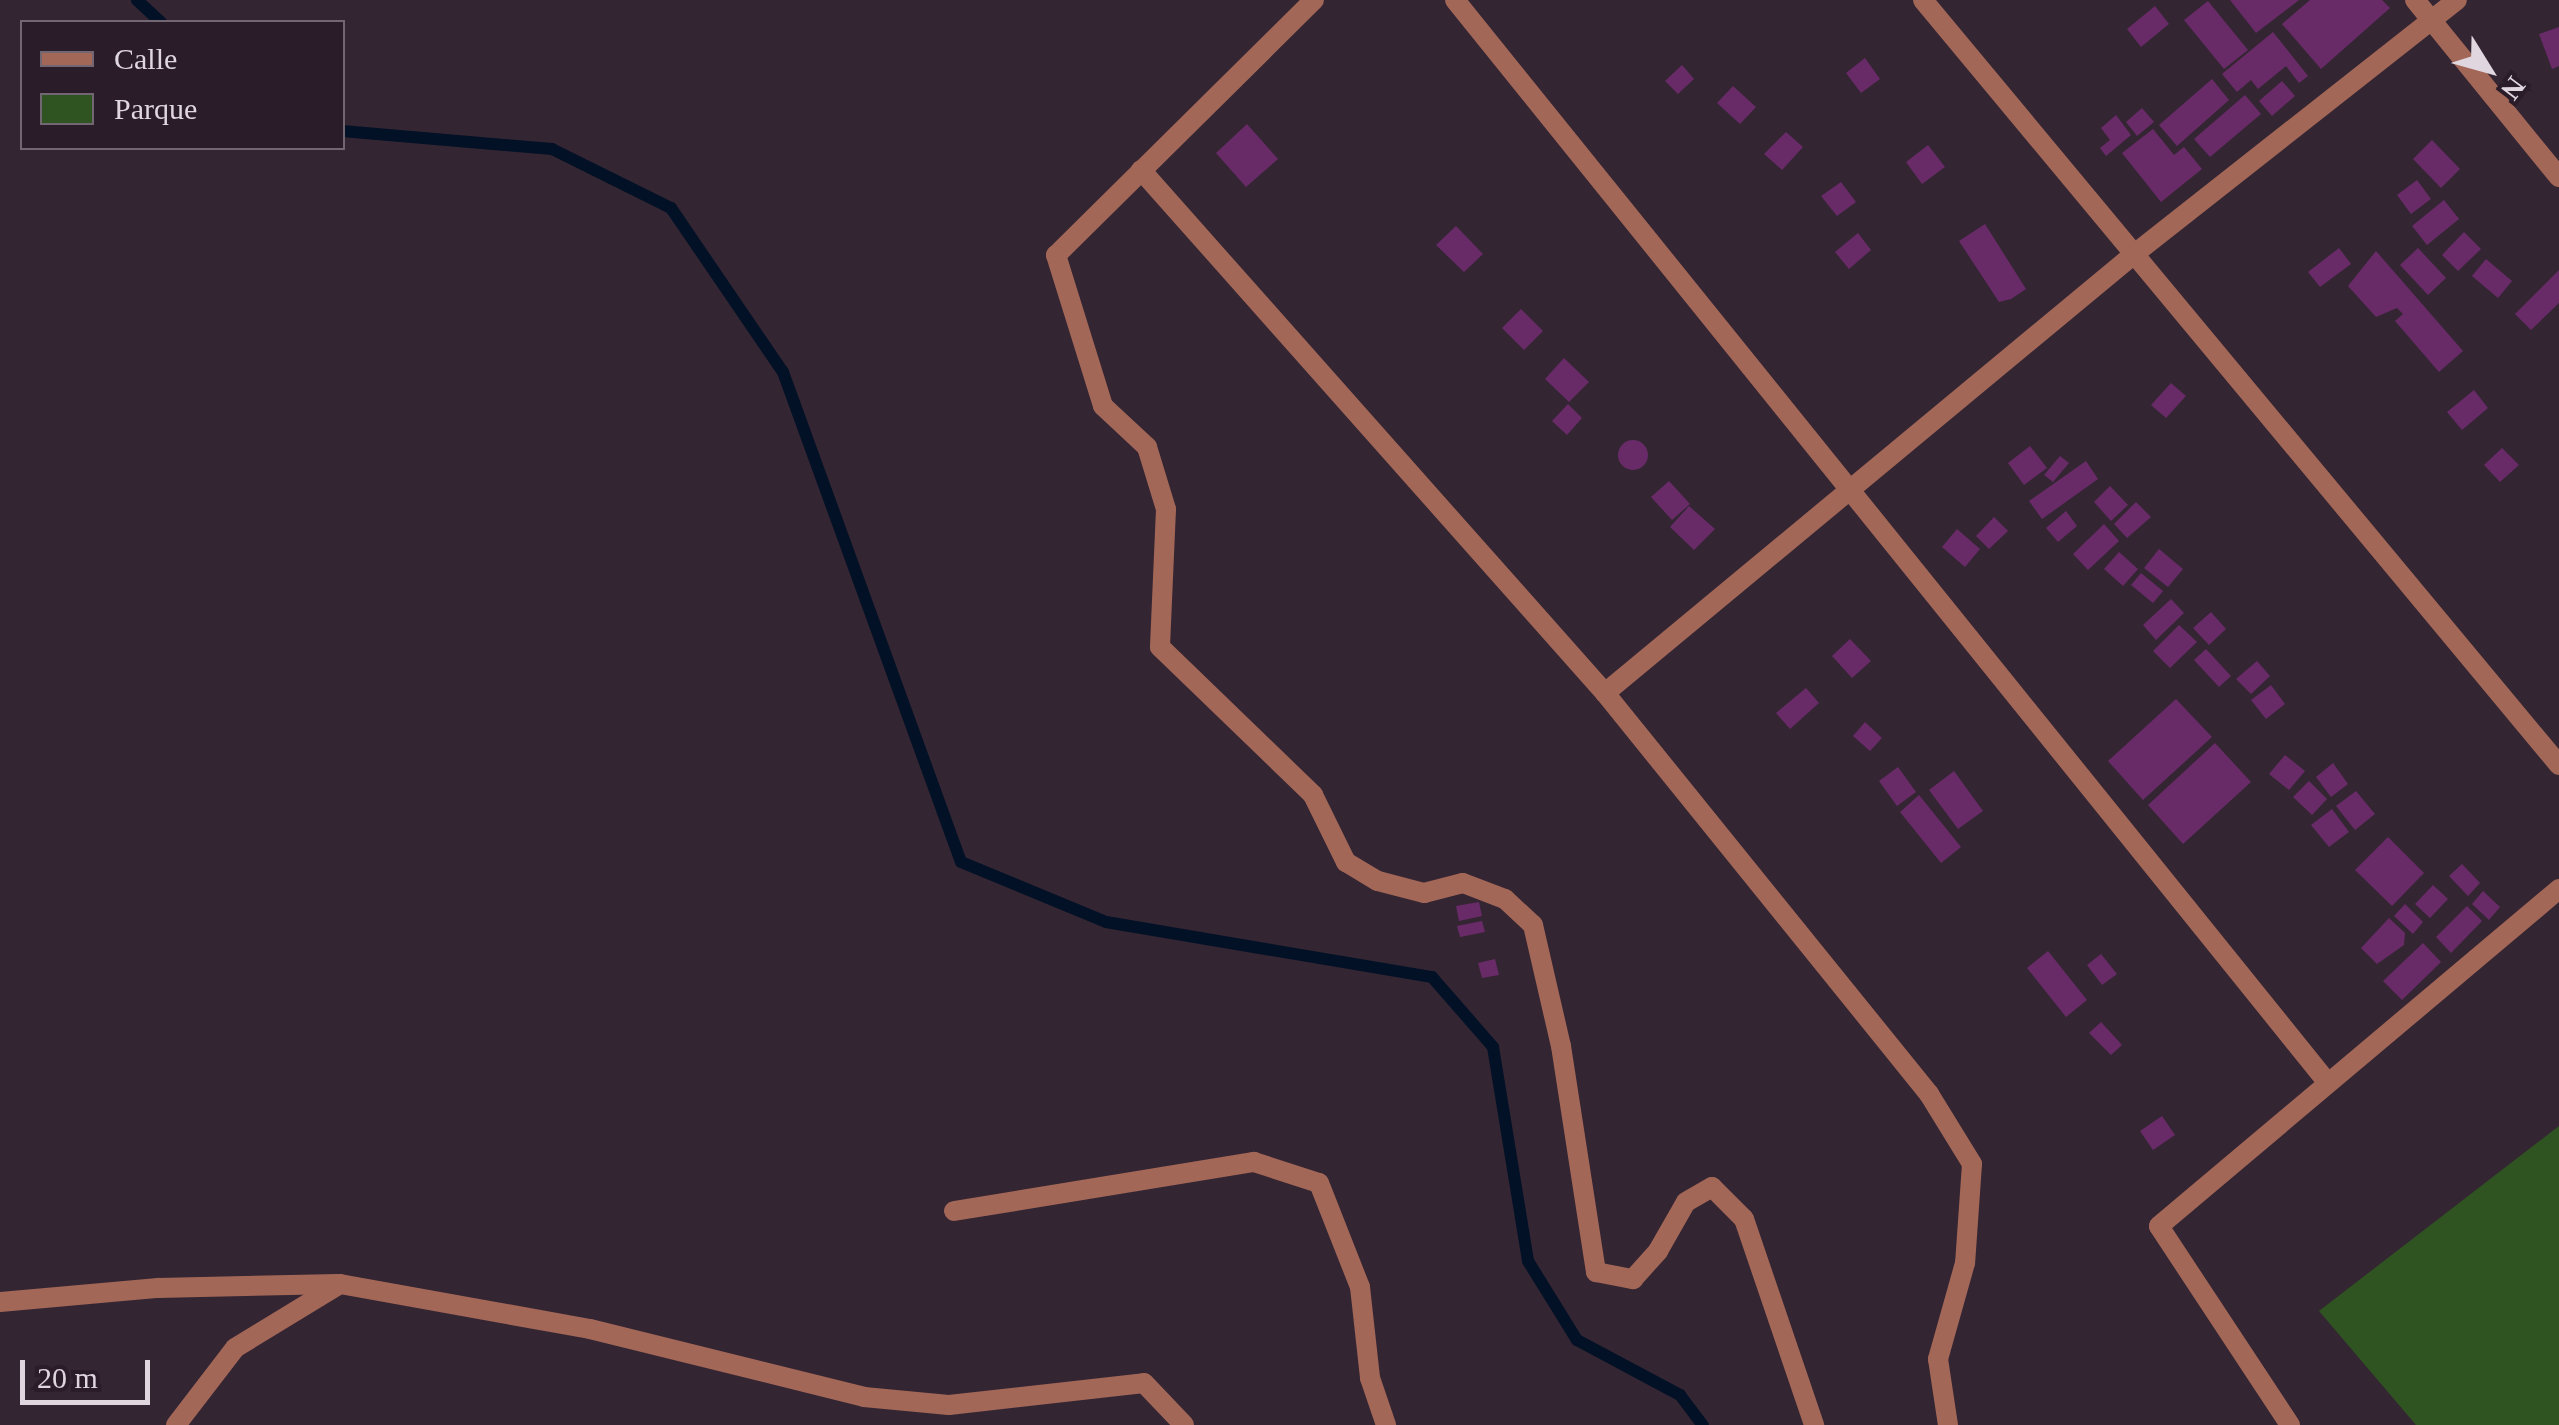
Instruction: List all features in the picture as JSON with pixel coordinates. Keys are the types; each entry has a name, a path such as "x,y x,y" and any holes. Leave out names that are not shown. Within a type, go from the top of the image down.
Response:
{"street":[{"path":"1314,0 1056,254 1103,406 1147,447 1166,509 1160,648 1313,795 1346,862 1378,881 1424,893 1463,883 1505,899 1533,925 1564,1064 1596,1272 1633,1278 1658,1251 1686,1202 1712,1187 1744,1219 1814,1425"},
{"path":"1455,0 1849,494 2327,1082"},
{"path":"1923,0 2559,766"},
{"path":"2415,0 2559,177"},
{"path":"1605,694 2133,255 2457,0"},
{"path":"1141,170 1605,694 1928,1094 1972,1164 1965,1263 1938,1359 1948,1425"},
{"path":"2290,1425 2159,1226 2559,889"},
{"path":"954,1211 1254,1162 1319,1183 1360,1287 1370,1378 1386,1425"},
{"path":"176,1425 235,1348 340,1284"},
{"path":"0,1302 158,1288 340,1284 590,1329 864,1397 949,1405 1144,1383 1184,1425"}],"green space":[{"path":"2559,1126 2559,1425 2416,1425 2319,1311"}],"building":[{"path":"2230,0 2299,0 2256,33"},
{"path":"2310,0 2382,0 2390,8 2321,69 2282,24"},
{"path":"2208,1 2248,50 2224,69 2184,20"},
{"path":"2155,6 2169,24 2141,47 2127,29"},
{"path":"2559,27 2559,66 2552,69 2539,34"},
{"path":"2273,32 2308,76 2299,83 2286,66 2258,89 2251,80 2237,92 2222,74"},
{"path":"1865,58 1880,79 1861,93 1846,73"},
{"path":"1682,65 1694,79 1678,94 1665,81"},
{"path":"2212,79 2229,100 2177,146 2159,125"},
{"path":"2282,81 2295,96 2272,116 2259,101"},
{"path":"1733,86 1756,107 1740,124 1717,103"},
{"path":"2245,95 2261,114 2210,157 2194,139"},
{"path":"2142,108 2154,122 2137,136 2126,122"},
{"path":"2116,115 2131,135 2106,156 2100,148 2110,140 2101,128"},
{"path":"1247,124 1278,159 1246,187 1216,153"},
{"path":"2153,129 2174,155 2184,147 2202,169 2161,202 2122,153"},
{"path":"1786,132 1803,147 1782,170 1764,154"},
{"path":"2432,140 2460,169 2441,188 2413,159"},
{"path":"1928,145 1945,167 1922,184 1906,162"},
{"path":"2417,180 2431,199 2411,214 2397,195"},
{"path":"1841,182 1856,202 1837,216 1821,196"},
{"path":"2444,200 2459,219 2427,245 2412,226"},
{"path":"1985,224 2026,289 2011,299 1999,302 1959,241"},
{"path":"1456,226 1483,254 1464,272 1436,245"},
{"path":"2464,232 2481,249 2458,271 2442,255"},
{"path":"1858,233 1871,250 1849,269 1835,252"},
{"path":"2339,248 2351,264 2320,287 2308,272"},
{"path":"2418,248 2446,278 2428,295 2400,265"},
{"path":"2376,251 2463,351 2439,372 2395,321 2403,314 2397,308 2376,317 2348,286"},
{"path":"2486,259 2512,281 2498,298 2472,276"},
{"path":"2559,270 2559,303 2531,330 2515,314"},
{"path":"1521,309 1543,331 1524,350 1502,328"},
{"path":"1564,358 1589,382 1569,402 1545,379"},
{"path":"2171,383 2186,396 2166,418 2151,405"},
{"path":"2474,390 2488,408 2462,430 2447,412"},
{"path":"1568,404 1582,418 1567,435 1552,421"},
{"path":"1633,440 1644,444 1648,455 1644,466 1633,470 1622,466 1618,455 1622,444"},
{"path":"2030,446 2047,468 2024,485 2008,463"},
{"path":"2502,448 2519,465 2500,482 2484,465"},
{"path":"2060,456 2069,463 2053,482 2044,475"},
{"path":"2086,461 2098,479 2042,519 2029,501"},
{"path":"1669,481 1690,504 1672,520 1651,497"},
{"path":"2110,486 2128,505 2111,521 2094,502"},
{"path":"2136,502 2151,517 2127,538 2114,524"},
{"path":"1689,506 1715,529 1694,550 1670,527"},
{"path":"2066,511 2077,526 2058,542 2046,528"},
{"path":"1994,517 2008,531 1989,549 1976,536"},
{"path":"2104,524 2119,541 2088,570 2073,554"},
{"path":"1957,529 1980,549 1965,567 1942,547"},
{"path":"2159,549 2183,569 2168,587 2144,568"},
{"path":"2119,552 2138,569 2123,586 2104,569"},
{"path":"2141,573 2163,591 2153,603 2131,585"},
{"path":"2171,599 2184,613 2156,640 2143,625"},
{"path":"2211,612 2226,629 2209,645 2193,628"},
{"path":"2179,625 2197,642 2170,668 2153,651"},
{"path":"1850,639 1871,661 1852,678 1832,656"},
{"path":"2206,649 2231,676 2219,687 2194,660"},
{"path":"2257,661 2270,676 2251,694 2236,679"},
{"path":"2271,685 2285,704 2266,719 2251,700"},
{"path":"1806,688 1819,703 1790,729 1776,713"},
{"path":"2176,699 2212,737 2143,800 2108,761"},
{"path":"1865,722 1882,738 1870,751 1853,736"},
{"path":"2215,743 2251,782 2183,844 2148,805"},
{"path":"2285,755 2305,771 2289,790 2269,774"},
{"path":"2333,763 2348,784 2331,797 2316,777"},
{"path":"1898,767 1916,792 1897,806 1879,781"},
{"path":"1954,771 1983,811 1958,829 1929,790"},
{"path":"2309,781 2327,799 2312,815 2293,797"},
{"path":"2356,791 2375,814 2355,830 2336,806"},
{"path":"1919,795 1961,847 1941,863 1900,812"},
{"path":"2332,809 2349,832 2329,847 2311,825"},
{"path":"2388,837 2424,873 2392,906 2355,870"},
{"path":"2462,864 2480,883 2468,896 2449,876"},
{"path":"2433,885 2448,899 2430,918 2415,904"},
{"path":"2483,891 2500,907 2489,920 2472,904"},
{"path":"1479,902 1482,916 1459,921 1456,906"},
{"path":"2405,904 2423,922 2413,934 2394,916"},
{"path":"2467,906 2482,921 2451,953 2436,937"},
{"path":"2389,918 2405,933 2404,945 2377,964 2361,948"},
{"path":"1482,921 1485,932 1460,937 1457,926"},
{"path":"2423,943 2441,962 2402,1000 2383,981"},
{"path":"2048,951 2087,1000 2066,1017 2027,968"},
{"path":"2101,954 2117,974 2102,985 2087,965"},
{"path":"1495,959 1499,975 1482,978 1478,963"},
{"path":"2101,1022 2122,1045 2111,1055 2089,1033"},
{"path":"2162,1116 2175,1135 2153,1150 2140,1131"}],"waterway":[{"path":"137,0 159,20"},
{"path":"345,131 552,149 671,208 783,372 961,862 1106,922 1432,977 1493,1047 1528,1261 1577,1340 1680,1395 1703,1425"}]}
